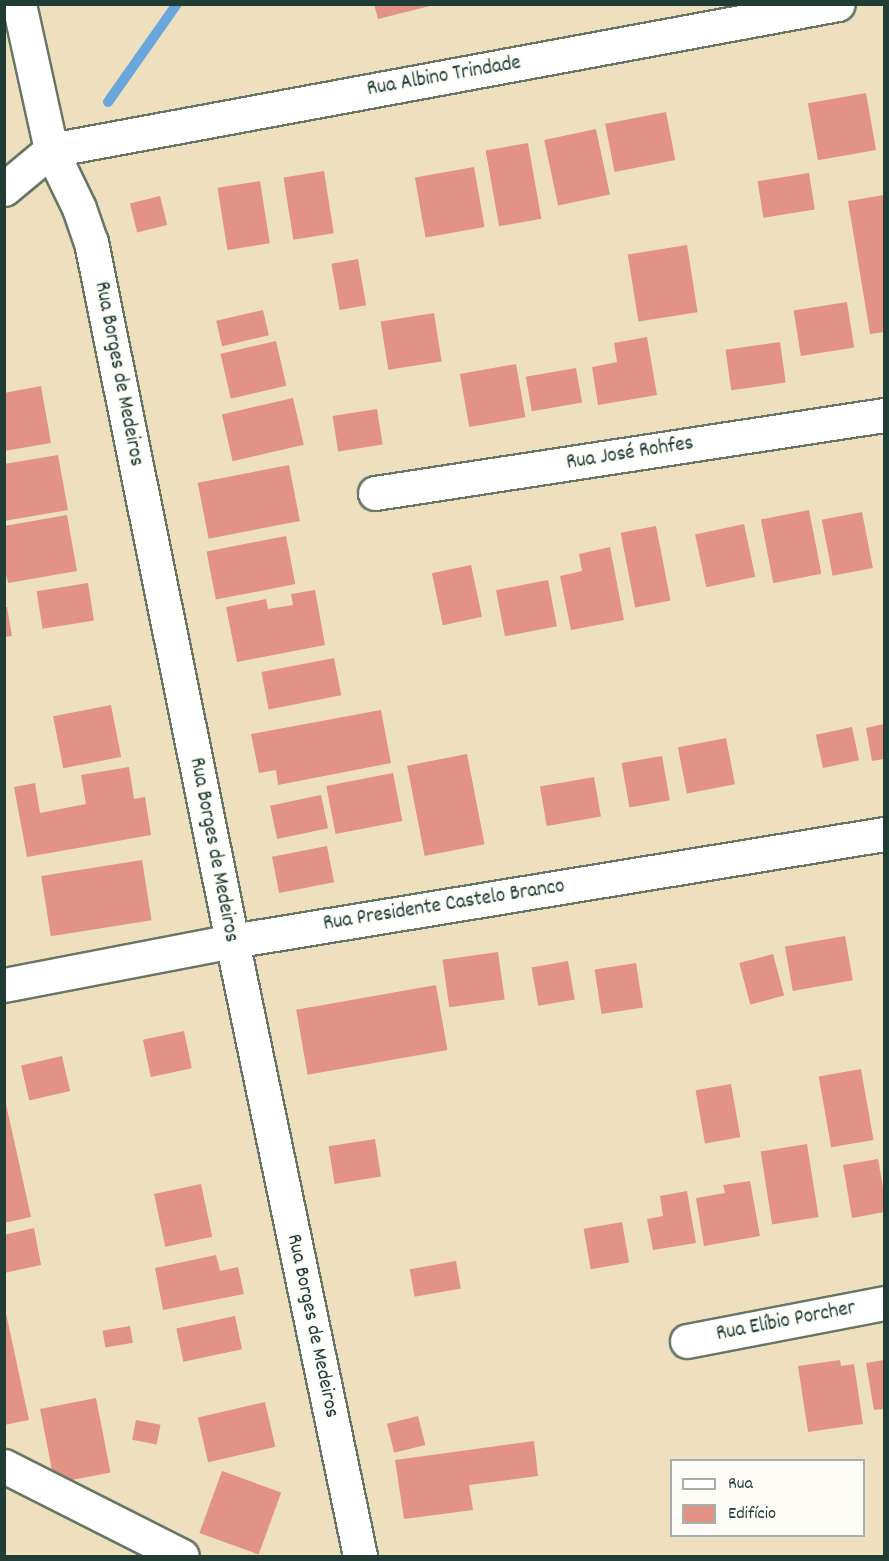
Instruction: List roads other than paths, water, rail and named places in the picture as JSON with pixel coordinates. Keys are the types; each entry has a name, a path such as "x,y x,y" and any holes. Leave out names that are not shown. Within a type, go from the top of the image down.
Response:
{"street":[{"name":"Rua Borges de Medeiros","path":"19,4 51,150 79,208 91,242 231,941 360,1557"},
{"name":"Rua Albino Trindade","path":"51,150 838,4"},
{"path":"4,189 51,150"},
{"name":"Rua José Rohfes","path":"375,493 885,415"},
{"name":"Rua Presidente Castelo Branco","path":"4,985 231,941 885,834"},
{"name":"Rua Elíbio Porcher","path":"687,1341 885,1303"},
{"path":"4,1466 182,1557"}],"waterway":[{"path":"108,102 177,4"}]}
